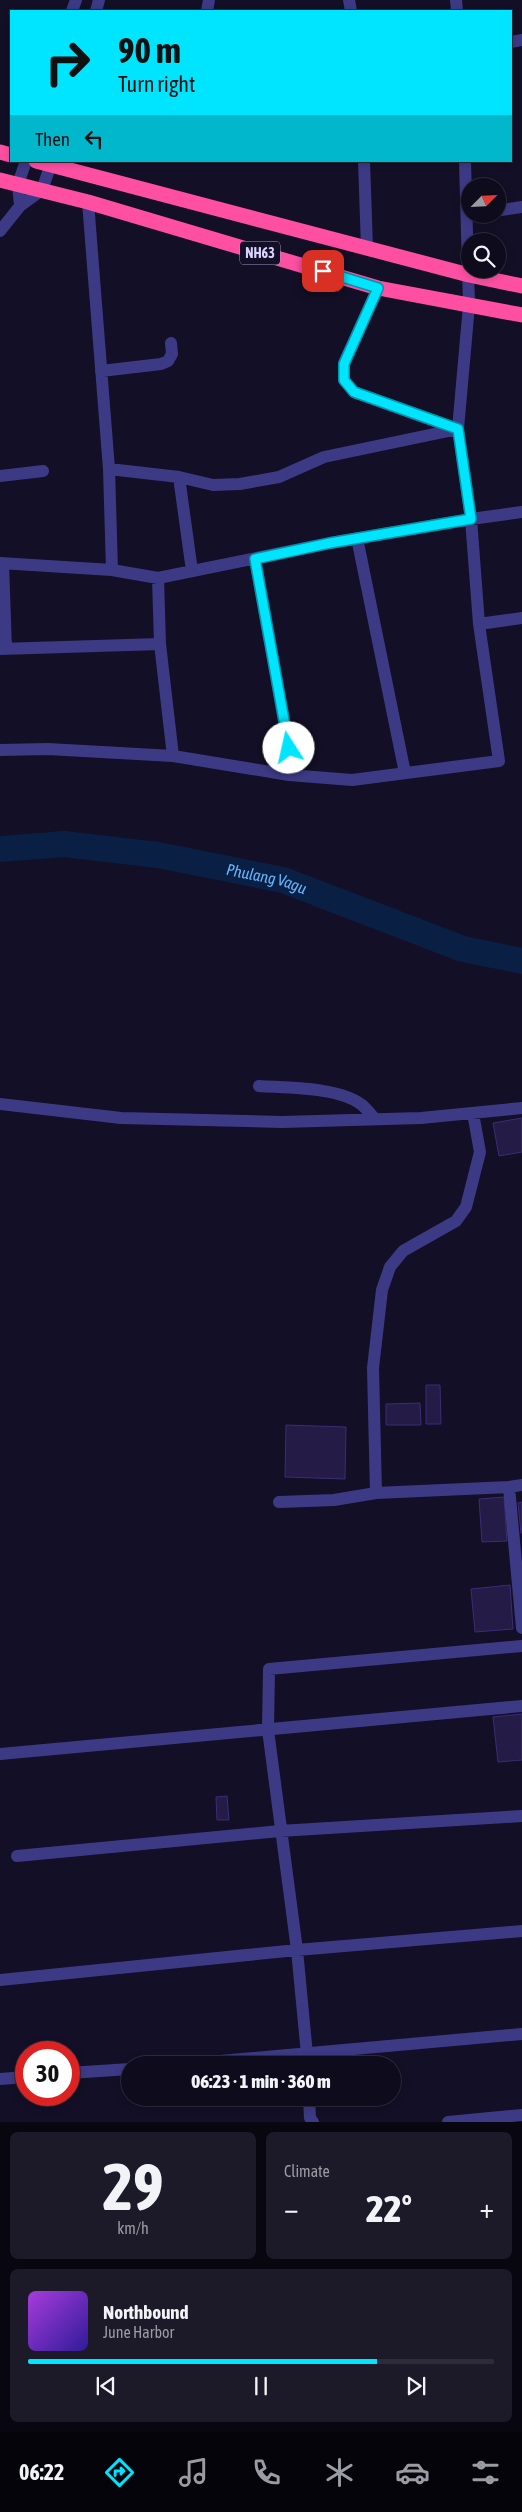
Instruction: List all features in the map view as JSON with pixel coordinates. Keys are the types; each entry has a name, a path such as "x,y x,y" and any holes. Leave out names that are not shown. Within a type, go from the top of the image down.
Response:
{"highway":[{"name":"NH63","path":"46,163 461,273"},
{"name":"NH63","path":"0,180 88,202 378,288 522,314"},
{"name":"NH63","path":"483,278 522,286"}],"street":[{"path":"20,206 18,184 26,162"},
{"path":"364,162 366,248"},
{"path":"465,162 468,233"},
{"path":"0,231 20,206 42,190 46,163"},
{"path":"88,202 109,469 112,570"},
{"path":"506,209 522,207"},
{"path":"0,750 48,749 173,756 289,775 352,780 499,761 479,624 471,519 458,429 458,401 469,304 469,278"},
{"path":"378,288 344,364 344,380 354,392 458,429"},
{"path":"101,371 161,364 168,361 172,354 171,343"},
{"path":"109,469 178,477 214,485 279,478 324,457 458,429"},
{"path":"0,476 43,471"},
{"path":"178,477 192,571"},
{"path":"160,644 3,649 2,563 112,570 158,578 357,538 522,512"},
{"path":"357,538 405,773"},
{"path":"255,559 289,748"},
{"path":"158,578 160,644 173,756"},
{"path":"479,624 522,618"},
{"path":"259,1086 326,1092 347,1097 362,1105 375,1119"},
{"path":"0,1104 121,1118 282,1122 375,1119 522,1108"},
{"path":"376,1493 373,1368 382,1290 390,1267 403,1251 456,1221 466,1207 480,1152 473,1113"},
{"path":"279,1502 334,1500 376,1493 522,1485"},
{"path":"509,1487 522,1628"},
{"path":"308,2056 297,1950 268,1730 269,1670 522,1646"},
{"path":"0,1754 522,1706"},
{"path":"17,1856 280,1831 522,1816"},
{"path":"0,1980 297,1950 522,1931"},
{"path":"341,2056 522,2034"},
{"path":"80,2073 121,2070"},
{"path":"0,2079 15,2078"},
{"path":"309,2106 310,2118 313,2122"},
{"path":"448,2122 522,2115"}],"building":[{"path":"522,1118 522,1152 499,1156 493,1123"},
{"path":"426,1385 440,1385 441,1424 426,1424"},
{"path":"420,1403 421,1425 386,1425 386,1404"},
{"path":"286,1425 346,1427 345,1479 285,1477"},
{"path":"504,1497 507,1541 482,1542 479,1499"},
{"path":"522,1502 522,1533 521,1533 518,1503"},
{"path":"510,1585 513,1629 475,1632 471,1589"},
{"path":"522,1714 522,1760 498,1762 493,1717"},
{"path":"227,1796 229,1820 217,1820 216,1797"}],"waterway":[{"name":"Phulang Vagu","path":"0,849 64,844 158,855 283,880 463,949 522,961"}],"route":[{"path":"289,748 255,559 330,543 471,519 458,429 354,392 344,380 344,364 378,288 323,271"}]}
